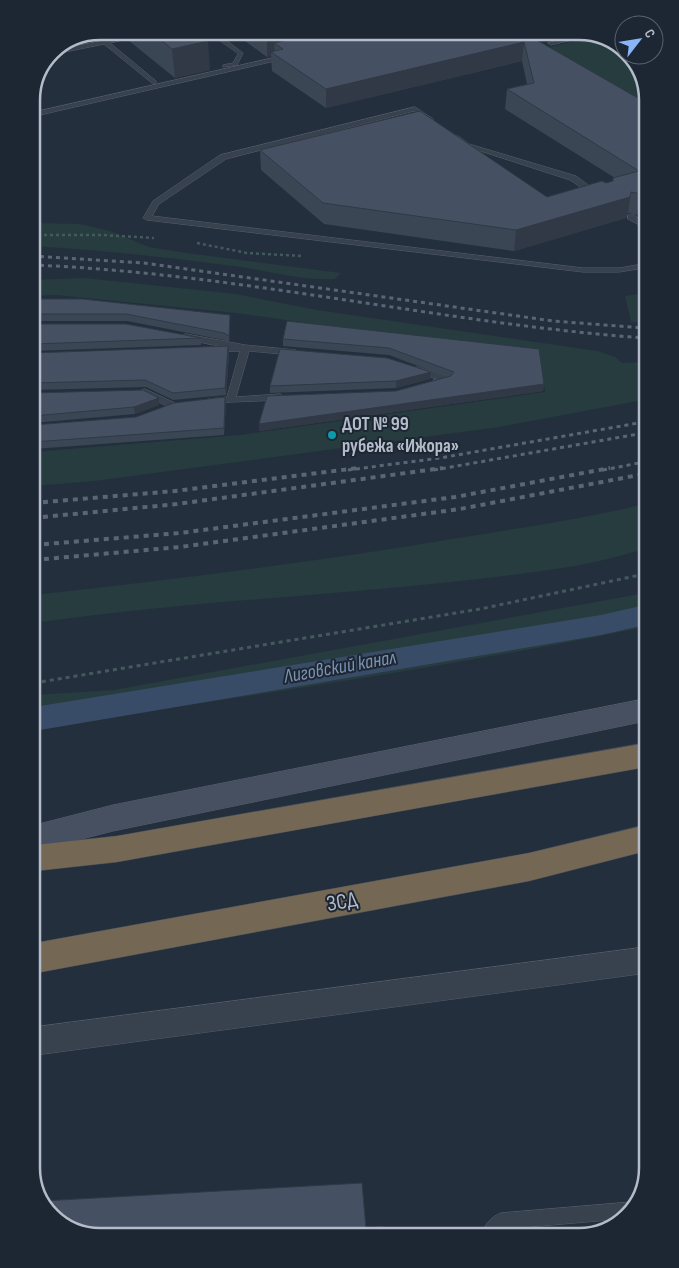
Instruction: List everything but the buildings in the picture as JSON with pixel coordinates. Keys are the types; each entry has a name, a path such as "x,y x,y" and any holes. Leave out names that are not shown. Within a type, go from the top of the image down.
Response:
{"highway":[{"path":"40,857 116,849 639,756"},
{"name":"ЗСД","path":"40,957 529,867 639,840"}],"main road":[{"path":"40,837 114,818 639,711"}],"street":[{"path":"40,1040 639,961"}],"lane":[{"path":"67,50 112,40"},
{"path":"209,69 235,64 241,54 222,40"},
{"path":"552,44 567,40"},
{"path":"105,42 154,82"},
{"path":"81,43 84,46"},
{"path":"40,113 292,56"},
{"path":"40,108 174,77"},
{"path":"437,124 415,109 222,158 156,203 147,218 583,270 619,270 639,267"},
{"path":"452,134 467,144 573,178 605,200"},
{"path":"631,217 639,222"},
{"path":"172,335 245,348 302,353"},
{"path":"197,350 245,348"},
{"path":"231,399 245,348"},
{"path":"405,366 447,379 430,384"},
{"path":"137,392 146,392 172,406"},
{"path":"202,402 290,397"},
{"path":"495,1228 501,1221 621,1211"}],"path":[{"path":"40,682 480,609 639,575"}],"green space":[{"path":"504,40 552,40 518,48"},
{"path":"578,40 591,41 606,46 614,51 614,65 628,65 631,70 638,88 639,111 535,51"},
{"path":"40,223 80,224 110,231 149,247 341,273 335,279 310,278 246,268 107,252 40,247"},
{"path":"85,278 235,294 317,310 597,351 615,357 622,363 639,362 639,401 499,427 94,481 40,485 40,451 240,435 545,392 540,355 236,313 56,295 40,296 40,280"},
{"path":"639,294 639,322 631,322 625,296"},
{"path":"639,505 639,551 584,564 508,575 440,583 169,607 40,622 40,594 352,555 598,514"},
{"path":"639,594 639,628 417,669 40,727 40,695 114,690"}],"waterway":[{"name":"Лиговский канал","path":"40,718 601,625 639,616"}],"railway":[{"path":"40,256 144,263 553,321 639,328"},
{"path":"40,266 186,278 567,331 639,338"},
{"path":"348,470 440,458 639,423"},
{"path":"434,470 639,434"},
{"path":"603,470 639,463"},
{"path":"40,502 175,491 358,468"},
{"path":"40,517 177,504 443,468"},
{"path":"40,545 180,533 455,497 610,468"},
{"path":"40,559 180,547 460,509 639,475"}],"place":[{"name":"ДОТ № 99 рубежа «Ижора»","path":"332,435"}]}
